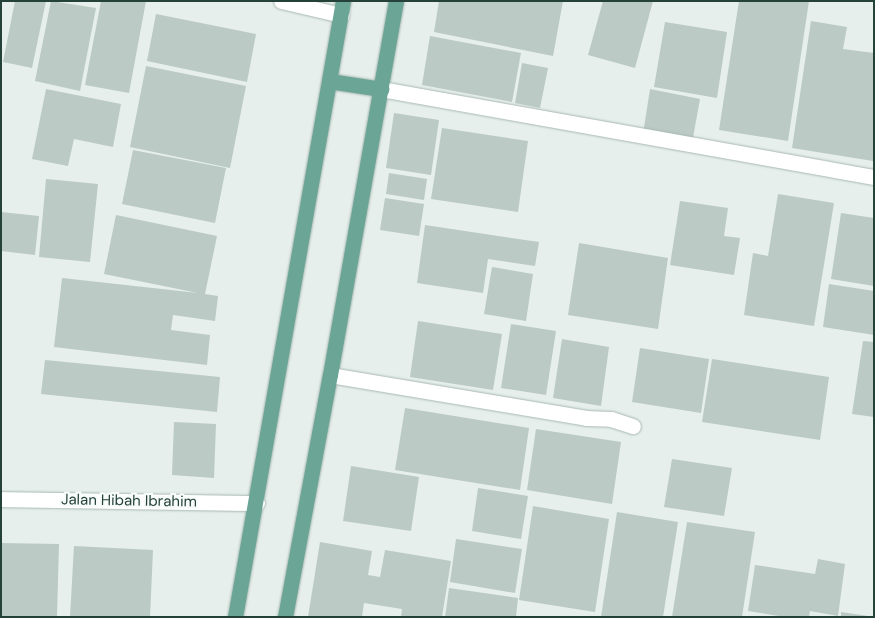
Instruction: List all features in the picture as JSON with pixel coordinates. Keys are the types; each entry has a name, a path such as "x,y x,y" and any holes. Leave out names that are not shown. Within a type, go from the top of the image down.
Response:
{"main road":[{"path":"285,617 396,1"},
{"path":"235,617 257,503 342,8"},
{"path":"329,81 381,89"}],"street":[{"path":"281,1 342,8"},
{"path":"381,89 874,178"},
{"path":"330,375 586,418 610,419 633,426"},
{"name":"Jalan Hibah Ibrahim","path":"1,499 257,503"}],"building":[{"path":"15,1 46,1 32,68 3,62"},
{"path":"51,1 96,8 80,91 35,81"},
{"path":"101,1 146,1 129,93 85,85"},
{"path":"439,1 563,1 553,56 434,32"},
{"path":"603,1 653,1 635,68 588,55"},
{"path":"739,1 809,1 788,141 719,130"},
{"path":"156,14 256,34 247,82 147,61"},
{"path":"811,21 847,27 843,49 874,53 873,161 792,148"},
{"path":"665,22 727,32 717,98 654,87"},
{"path":"430,36 521,53 512,102 422,85"},
{"path":"522,63 548,68 540,108 515,103"},
{"path":"146,66 246,86 230,168 130,147"},
{"path":"46,89 121,104 113,147 74,139 68,166 32,159"},
{"path":"650,89 700,99 692,143 643,134"},
{"path":"394,113 439,120 431,175 386,168"},
{"path":"442,128 528,141 518,212 431,199"},
{"path":"133,150 226,168 215,223 122,204"},
{"path":"389,173 427,179 424,200 386,194"},
{"path":"46,179 98,184 90,262 39,257"},
{"path":"778,194 834,203 814,326 744,315 753,253 768,256"},
{"path":"385,198 424,204 419,236 380,230"},
{"path":"680,201 728,208 724,236 740,238 734,275 670,265"},
{"path":"1,212 39,216 35,255 1,251"},
{"path":"841,213 874,218 874,286 831,279"},
{"path":"116,215 217,236 205,294 218,296 215,321 173,315 171,330 210,335 207,365 54,347 62,278 198,293 104,274"},
{"path":"425,225 539,242 535,266 488,259 483,293 417,283"},
{"path":"579,243 668,258 658,329 568,315"},
{"path":"492,267 533,274 526,321 484,314"},
{"path":"829,284 874,291 874,335 823,327"},
{"path":"418,321 502,334 493,390 410,377"},
{"path":"511,324 556,331 546,395 501,388"},
{"path":"562,339 609,347 601,406 553,398"},
{"path":"863,341 874,342 874,417 852,414"},
{"path":"640,348 709,359 701,413 632,402"},
{"path":"712,359 829,377 820,440 702,422"},
{"path":"45,360 220,377 217,412 41,394"},
{"path":"405,408 529,428 520,490 395,470"},
{"path":"174,422 216,424 214,478 172,475"},
{"path":"536,429 621,442 612,504 527,490"},
{"path":"672,459 732,468 724,516 664,507"},
{"path":"351,466 419,477 411,531 343,521"},
{"path":"478,488 528,496 521,539 472,531"},
{"path":"533,506 609,519 595,612 519,600"},
{"path":"617,512 678,522 663,617 601,617"},
{"path":"687,522 755,532 742,617 672,617"},
{"path":"456,539 522,549 515,593 450,582"},
{"path":"320,542 372,551 368,575 380,577 385,550 451,561 442,617 401,617 402,609 364,603 362,617 308,617"},
{"path":"1,543 59,544 57,617 1,617"},
{"path":"74,546 153,550 150,617 70,617"},
{"path":"818,559 845,564 838,616 810,611 809,617 785,617 748,611 755,565 815,574"},
{"path":"449,588 518,598 516,617 445,617"},
{"path":"841,612 868,616 868,617 841,617"}]}
